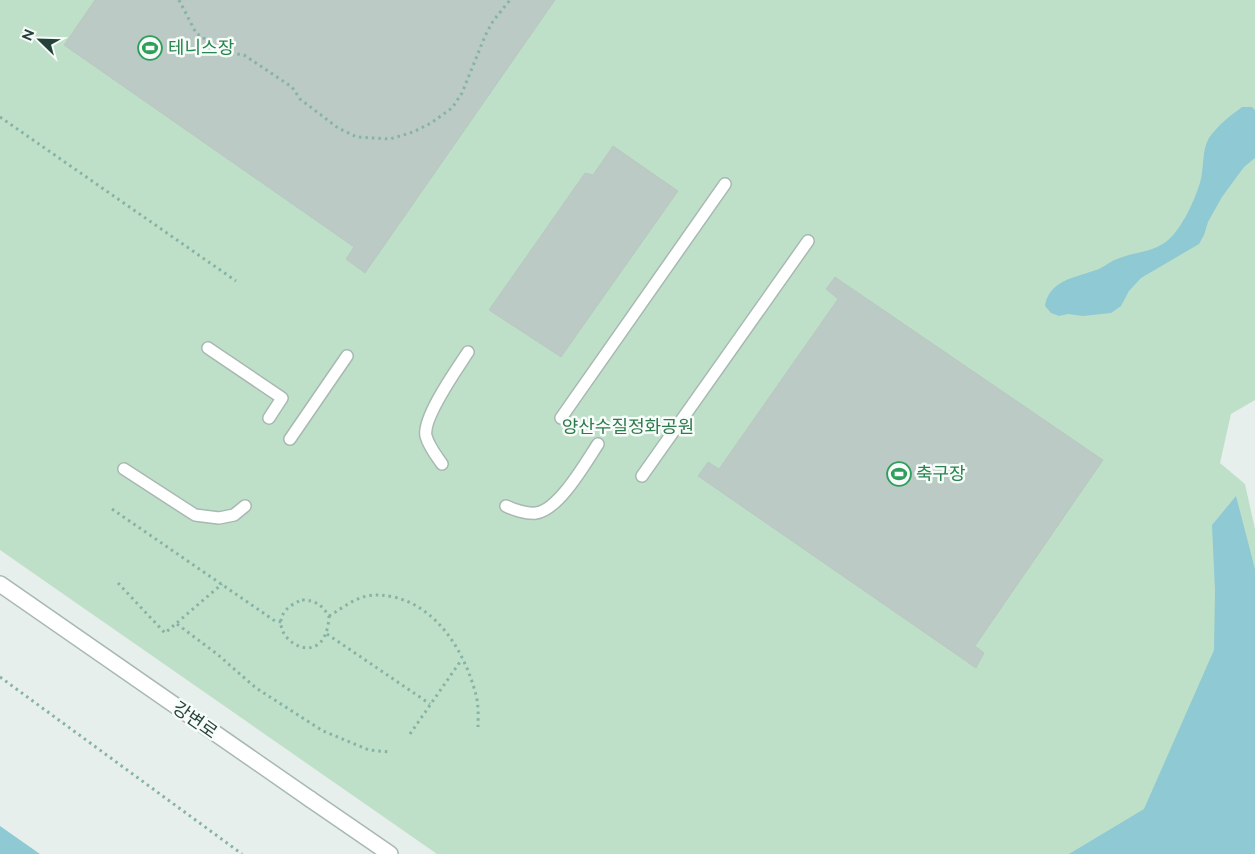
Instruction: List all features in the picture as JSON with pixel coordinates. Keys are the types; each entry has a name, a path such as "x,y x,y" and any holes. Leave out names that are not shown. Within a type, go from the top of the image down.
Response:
{"street":[{"name":"강변로","path":"0,584 390,854"}],"lane":[{"path":"560,418 726,184"},
{"path":"642,476 808,241"},
{"path":"208,348 282,398 269,418"},
{"path":"442,464 432,450 426,434 427,427 438,399 468,352"},
{"path":"290,439 347,356"},
{"path":"506,506 517,511 537,513 556,502 571,485 598,444"},
{"path":"124,469 195,515 226,517 234,515 245,506"}],"path":[{"path":"179,0 196,33 224,52 244,55 292,87 300,100 338,128 357,138 390,139 413,132 452,108 462,93 484,36 510,0"},
{"path":"0,117 236,282"},
{"path":"112,510 275,621 281,622"},
{"path":"118,583 165,633 222,584"},
{"path":"329,616 352,602 365,597 385,596 404,600 436,619 449,635 462,659 477,697 478,730"},
{"path":"302,600 311,600 324,608 329,616 327,634 315,646 297,647 285,638 281,622 284,612 292,604 302,600"},
{"path":"177,624 217,654 256,688 323,731 369,750 389,752"},
{"path":"327,634 430,704"},
{"path":"410,734 462,659"},
{"path":"0,677 242,854"}],"green space":[{"name":"양산수질정화공원","path":"0,0 1255,0 1255,400 1231,414 1220,463 1245,484 1255,529 1255,854 437,854 0,550"}],"water":[{"path":"1242,107 1252,107 1255,110 1255,158 1244,167 1222,197 1208,222 1199,244 1141,278 1129,291 1121,306 1111,313 1059,316 1051,313 1045,306 1047,298 1051,291 1063,282 1096,270 1114,260 1155,248 1173,236 1188,213 1196,195 1201,179 1205,147 1209,138 1220,125"},
{"path":"1236,496 1255,569 1255,854 1069,854 1144,809 1214,650 1215,591 1212,525"},
{"path":"0,826 40,854 0,854"}],"building":[{"path":"95,0 555,0 365,273 346,259 354,247 64,45"},
{"path":"613,146 678,191 561,357 489,310 585,173 593,175"},
{"name":"축구장","path":"835,277 1103,460 975,646 984,653 976,668 698,476 708,462 719,469 838,299 826,289"}],"place":[{"name":"테니스장","path":"150,48"},
{"name":"축구장","path":"899,474"}]}
